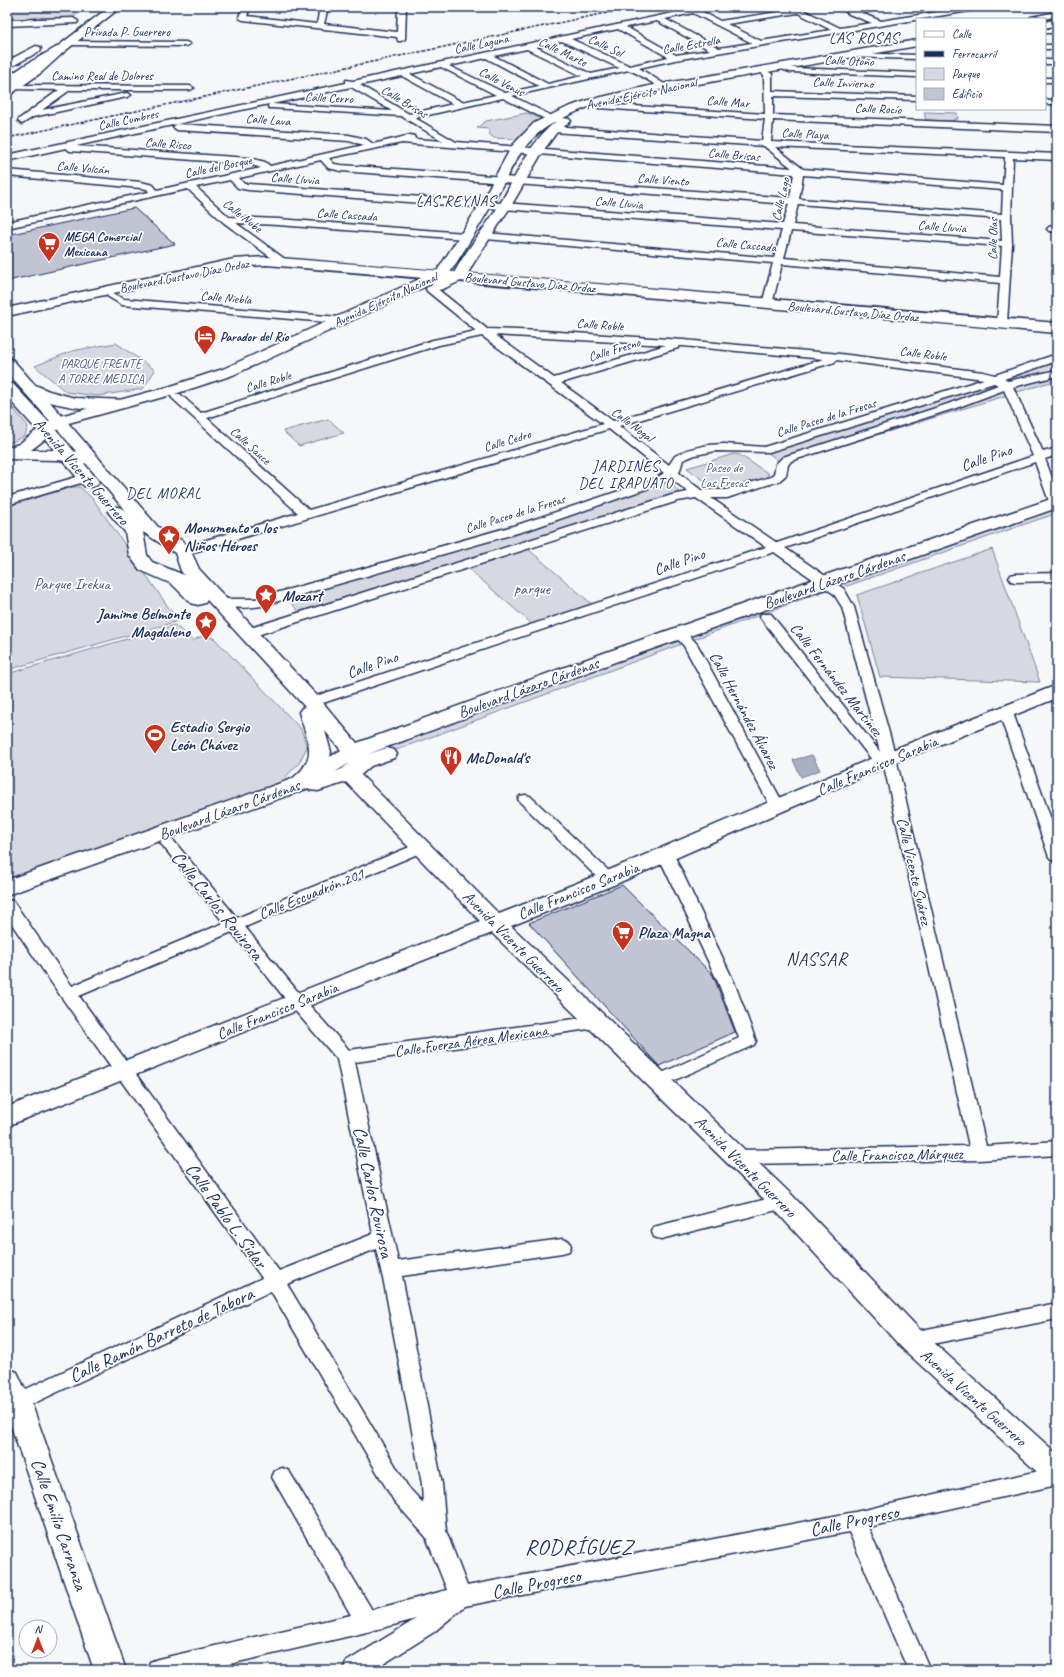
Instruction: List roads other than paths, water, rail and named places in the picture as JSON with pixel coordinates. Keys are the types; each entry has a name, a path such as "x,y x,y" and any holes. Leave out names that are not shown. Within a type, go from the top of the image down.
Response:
{"main road":[{"path":"9,87 38,70 65,46 116,7"},
{"path":"56,34 83,14"},
{"path":"1046,20 1057,18"},
{"path":"7,24 71,22"},
{"path":"1046,25 1057,23"},
{"name":"Avenida Ejército Nacional","path":"56,429 120,403 173,390 228,372 339,320 447,277 465,236 486,204 516,149 538,126 552,124 595,104 666,89 786,68 847,54 916,42"},
{"path":"7,74 40,46"},
{"path":"9,87 18,66 65,46"},
{"name":"Avenida Ejército Nacional","path":"786,68 874,56 916,48"},
{"name":"Avenida Ejército Nacional","path":"56,429 176,396 237,377 447,277 486,236 552,124"},
{"name":"Boulevard Gustavo Díaz Ordaz","path":"7,312 234,263 283,262 1057,332"},
{"name":"Boulevard Gustavo Díaz Ordaz","path":"7,320 200,276 238,270 256,269 497,279 766,304 1057,328"},
{"name":"Avenida Vicente Guerrero","path":"7,363 28,387 79,460 152,531 168,540 185,557 190,571 249,633 310,707 351,762 422,847 495,923 783,1202 912,1340 1057,1472"},
{"name":"Avenida Vicente Guerrero","path":"7,387 56,429 79,460 87,478 134,531 136,547 140,560 146,566 179,580 310,707"},
{"path":"28,387 52,398 70,402 91,404 120,403"},
{"path":"9,457 32,451 45,444 56,429"},
{"path":"9,457 48,462 79,460"},
{"name":"Boulevard Lázaro Cárdenas","path":"7,888 300,784 351,762 684,639 832,587 860,583 1057,507"},
{"path":"136,547 168,540"},
{"path":"155,570 178,566 185,557"},
{"name":"Boulevard Lázaro Cárdenas","path":"684,639 766,617 832,587"},
{"name":"Calle Francisco Sarabia","path":"7,1117 495,923 608,880 885,760 1006,713 1057,691"},
{"path":"300,784 312,772 320,759 320,752 310,707"},
{"name":"Boulevard Lázaro Cárdenas","path":"7,901 168,843 351,762"},
{"name":"Calle Emilio Carranza","path":"10,1396 110,1670"}],"street":[{"path":"246,7 243,18 320,25 401,37 402,7"},
{"path":"320,25 324,7"},
{"name":"Calle Laguna","path":"255,104 711,7"},
{"path":"842,7 880,24"},
{"path":"852,12 882,7"},
{"name":"Calle Estrella","path":"404,115 462,106 588,76 634,68 675,58 981,7"},
{"path":"720,24 795,9 840,30"},
{"path":"695,11 760,44"},
{"path":"1039,18 1057,14"},
{"path":"932,15 938,18"},
{"path":"659,19 718,51"},
{"path":"620,27 675,58"},
{"path":"1046,31 1057,31"},
{"name":"Calle Sol","path":"579,36 634,68 666,89"},
{"name":"Calle Sol","path":"564,39 634,68"},
{"name":"Privada P. Guerrero","path":"65,46 186,44"},
{"name":"Calle Marte","path":"528,46 588,76"},
{"path":"1046,47 1057,47"},
{"path":"847,54 916,57"},
{"path":"487,55 546,86"},
{"path":"1046,62 1057,62"},
{"name":"Calle Venus","path":"442,65 503,96 552,124"},
{"name":"Calle Otoño","path":"786,68 916,75"},
{"path":"765,72 769,93 769,117 766,144"},
{"path":"403,73 462,106"},
{"name":"Calle Brisas","path":"339,76 458,146"},
{"path":"1046,80 1057,80"},
{"name":"Camino Real de Dolores","path":"9,87 190,88"},
{"path":"22,121 67,88"},
{"path":"30,115 158,89"},
{"name":"Calle Invierno","path":"769,93 916,98"},
{"path":"1046,102 1057,102"},
{"name":"Calle Cerro","path":"255,104 404,115"},
{"name":"Calle Cumbres","path":"7,158 255,104"},
{"name":"Calle Mar","path":"595,104 769,117"},
{"name":"Calle Rocío","path":"769,117 1057,129"},
{"name":"Calle Playa","path":"552,124 766,144 1057,157"},
{"name":"Calle Lava","path":"162,125 349,138 363,141 371,146"},
{"name":"Calle del Bosque","path":"7,225 435,133"},
{"name":"Calle Brisas","path":"402,140 458,146 537,150 799,173 1007,188"},
{"name":"Calle Lago","path":"766,144 798,168 799,173 794,202 766,304"},
{"name":"Calle Risco","path":"66,145 74,150 249,160 262,164 268,169"},
{"name":"Calle Olas","path":"1002,323 1007,244 1006,217 1009,155"},
{"name":"Calle Viento","path":"323,157 331,166 341,168 1006,217"},
{"name":"Calle Volcán","path":"7,173 141,185 150,187 154,193"},
{"name":"Calle Lluvia","path":"232,176 241,186 248,187 1007,244"},
{"name":"Calle Nube","path":"189,186 226,220 283,262"},
{"path":"7,213 18,223"},
{"name":"Calle Cascada","path":"226,220 278,222 465,236"},
{"name":"Calle Cascada","path":"486,236 1004,280"},
{"name":"Calle Nogal","path":"447,277 484,332 610,424 698,494 832,587"},
{"name":"Calle Niebla","path":"112,296 122,302 339,320"},
{"name":"Calle Roble","path":"199,417 437,342 484,332 683,343 840,357 983,375 1007,385"},
{"name":"Calle Fresno","path":"552,382 683,343"},
{"name":"Calle Cedro","path":"185,557 306,515 840,357"},
{"name":"Calle Paseo de la Fresas","path":"220,602 238,604 256,603 478,540 659,481 673,473 675,465 680,457 690,452 718,446 765,450 995,379 1057,357"},
{"name":"Calle Paseo de la Fresas","path":"249,633 676,498 698,494 727,494 775,479 782,471 782,464 787,460 952,406 1007,385 1057,373"},
{"path":"1007,385 1039,457 1057,507"},
{"name":"Calle Sauce","path":"176,396 306,515"},
{"path":"752,448 782,471"},
{"name":"Calle Pino","path":"310,707 1057,450"},
{"path":"7,501 87,478"},
{"path":"1015,578 1057,577"},
{"name":"Calle Vicente Suárez","path":"832,587 848,607 979,1153"},
{"name":"Calle Fernández Martínez","path":"766,617 885,760"},
{"name":"Calle Hernández Álvarez","path":"684,639 778,806"},
{"path":"1006,713 1057,857"},
{"path":"525,799 608,880"},
{"name":"Calle Carlos Rovirosa","path":"168,843 297,1002 345,1057 391,1270 432,1484 434,1531 460,1597"},
{"name":"Calle Escuadrón 201","path":"68,994 422,847"},
{"path":"659,1081 748,1041 726,982 666,855"},
{"name":"Calle Pablo L. Sidar","path":"7,905 68,994 275,1281 401,1494 434,1531"},
{"name":"Calle Fuerza Aérea Mexicana","path":"345,1057 596,1022"},
{"name":"Calle Francisco Márquez","path":"737,1157 979,1153 1057,1148"},
{"path":"661,1232 783,1202"},
{"name":"Calle Ramón Barreto de Tabora","path":"10,1396 275,1281 383,1238"},
{"path":"391,1270 562,1246"},
{"path":"912,1340 1057,1311"},
{"name":"Calle Progreso","path":"158,1670 368,1622 460,1597 855,1521 1057,1476"},
{"path":"282,1477 368,1622"},
{"path":"855,1521 919,1670"},
{"path":"362,1668 426,1625 460,1597"}],"water":[{"path":"812,755 820,770 801,777 793,760"}],"railway":[{"path":"7,138 635,7"}],"place":[{"name":"MEGA Comercial Mexicana","path":"49,262"},
{"name":"Parador del Río","path":"205,356"},
{"name":"Monumento a los Niños Héroes","path":"169,556"},
{"name":"Mozart","path":"266,614"},
{"name":"Jamime Belmonte Magdaleno","path":"206,642"},
{"name":"Estadio Sergio León Chávez","path":"155,754"},
{"name":"McDonald's","path":"451,776"},
{"name":"Plaza Magna","path":"623,952"}],"district":[{"name":"LAS ROSAS","path":"864,38"},
{"name":"LAS REYNAS","path":"456,201"},
{"name":"JARDINES DEL IRAPUATO","path":"626,474"},
{"name":"DEL MORAL","path":"164,493"},
{"name":"NASSAR","path":"817,959"},
{"name":"RODRÍGUEZ","path":"579,1546"}],"park label":[{"name":"PARQUE FRENTE A TORRE MEDICA","path":"101,370"},
{"name":"Paseo de Las Fresas","path":"724,474"},
{"name":"Parque Irekua","path":"72,583"},
{"name":"parque","path":"532,588"}]}
